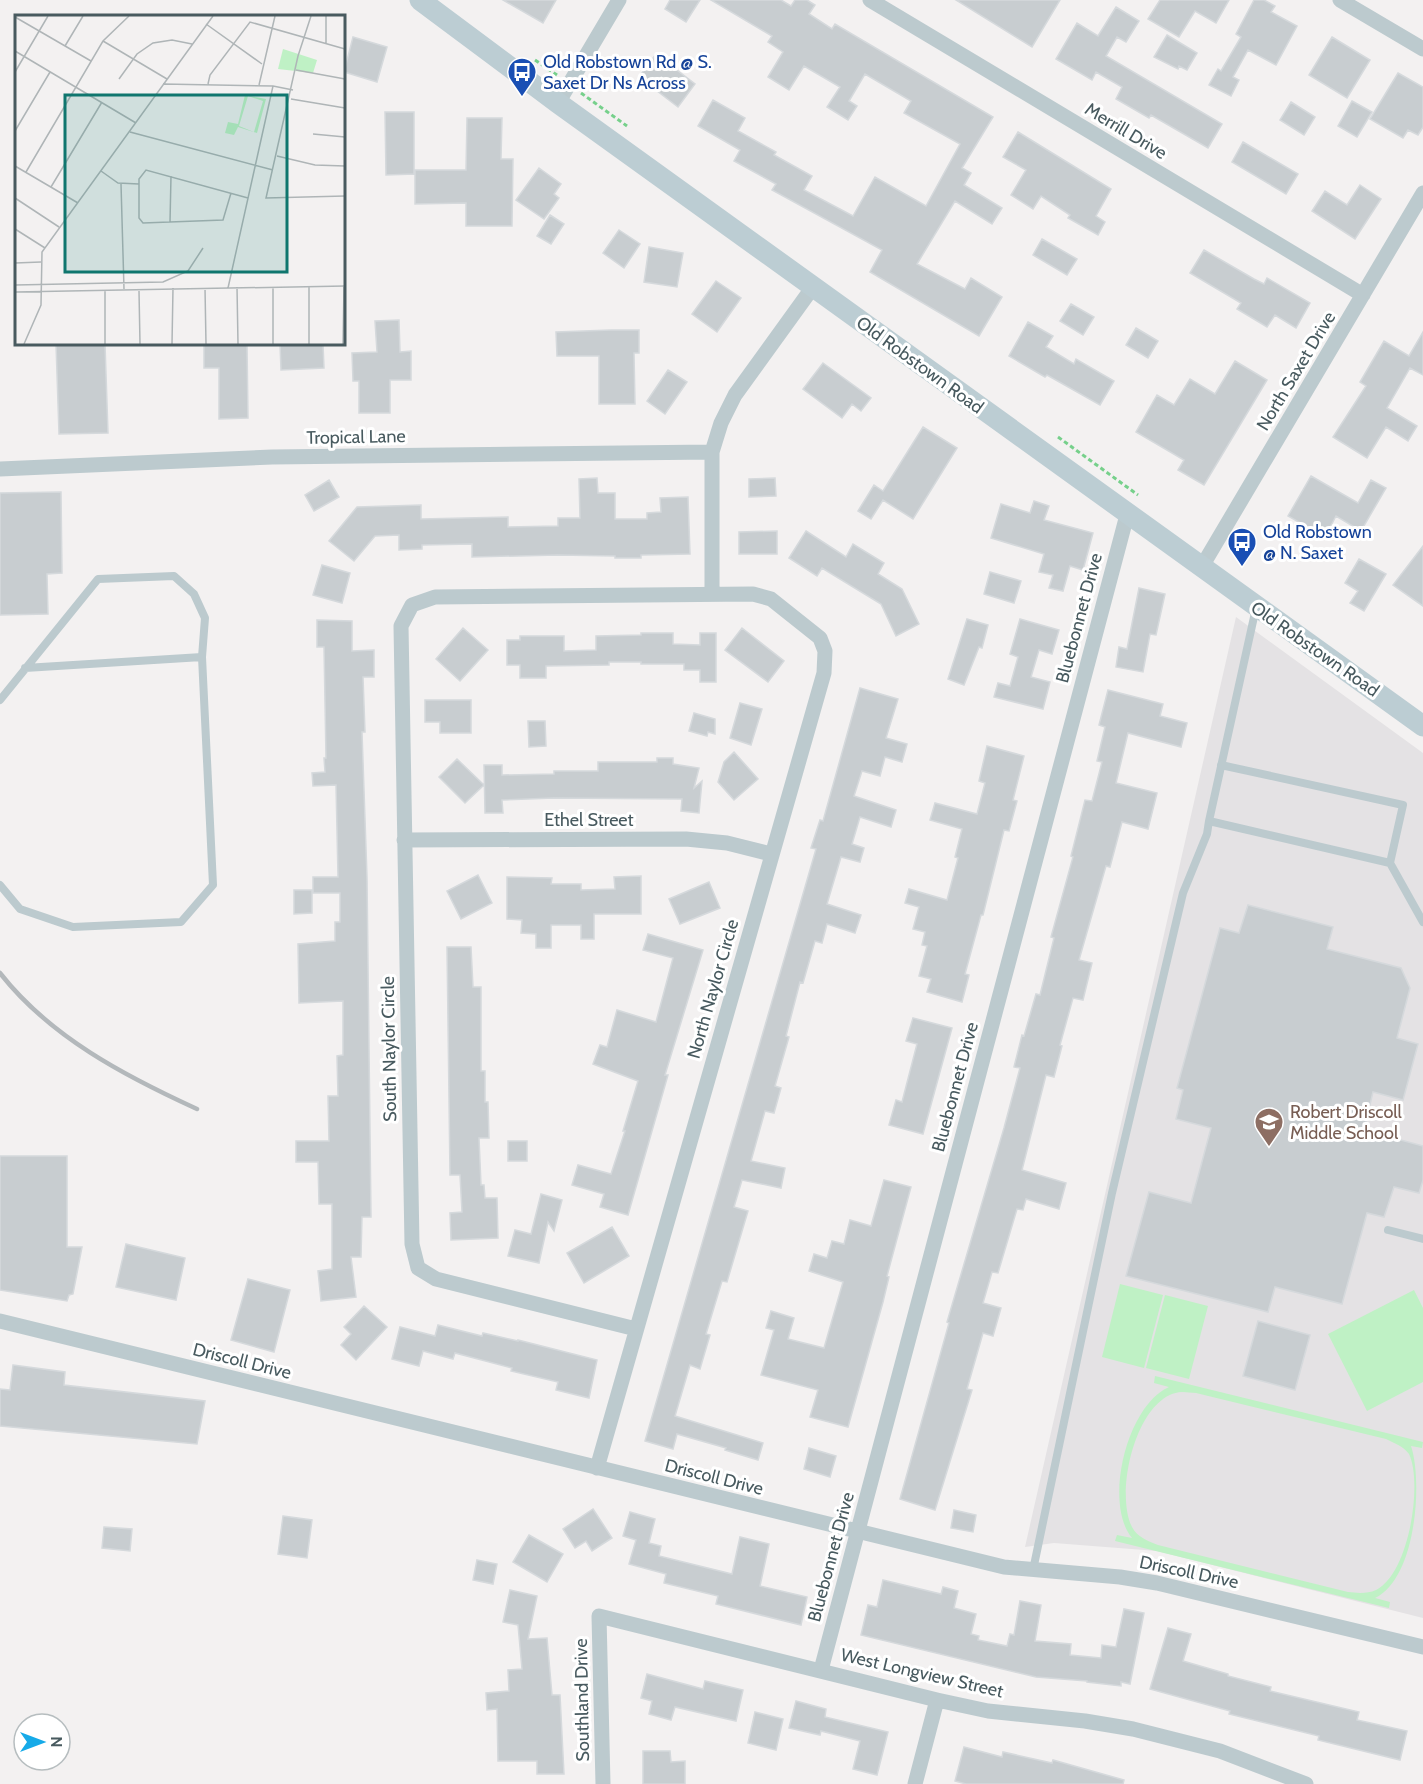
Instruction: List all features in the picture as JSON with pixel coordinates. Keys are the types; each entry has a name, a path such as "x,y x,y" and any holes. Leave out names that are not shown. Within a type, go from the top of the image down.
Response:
{"street":[{"name":"Old Robstown Road","path":"420,0 813,288 1423,726"},
{"path":"558,103 619,0"},
{"name":"Merrill Drive","path":"870,0 1363,295"},
{"path":"1340,0 1423,49"},
{"name":"North Saxet Drive","path":"1201,568 1423,193"},
{"path":"712,593 712,452 721,423 735,395 813,288"},
{"name":"Tropical Lane","path":"0,469 272,457 712,452"},
{"name":"Bluebonnet Drive","path":"821,1670 1127,515"},
{"name":"North Naylor Circle","path":"412,605 435,597 753,594 771,599 820,638 825,651 824,673 597,1468"},
{"name":"South Naylor Circle","path":"412,605 401,626 412,1244 418,1268 436,1279 636,1329"},
{"name":"Ethel Street","path":"404,840 686,839 727,843 771,854"},
{"name":"Driscoll Drive","path":"0,1321 1004,1567 1120,1576 1157,1582 1423,1647"},
{"name":"West Longview Street","path":"599,1616 988,1711 1085,1721 1133,1729 1220,1751 1306,1784"},
{"name":"Southland Drive","path":"599,1616 603,1784"},
{"path":"915,1784 937,1700"}],"lane":[{"path":"0,700 98,579 174,576 194,594 205,618 202,657 213,885 181,922 73,927 21,909 0,885"},
{"path":"1033,1570 1112,1193 1183,893 1207,834 1256,608"},
{"path":"25,668 202,657"},
{"path":"1221,765 1403,805 1390,863 1423,922"},
{"path":"1209,821 1390,863"},
{"path":"1388,1230 1423,1239"}],"shaded area":[{"name":"Robert Driscoll Middle School","path":"1236,617 1423,753 1423,1618 1157,1551 1054,1543 1025,1547"}],"green space":[{"path":"1120,1284 1163,1295 1144,1368 1102,1357"},
{"path":"1414,1290 1423,1308 1423,1382 1367,1411 1328,1334"},
{"path":"1165,1295 1208,1306 1189,1379 1146,1368"},
{"path":"1155,1376 1423,1442 1422,1448 1411,1446 1415,1462 1416,1505 1408,1551 1400,1571 1389,1587 1375,1598 1390,1602 1389,1608 1115,1541 1117,1535 1132,1538 1124,1522 1120,1502 1120,1480 1131,1433 1141,1413 1154,1397 1169,1387 1154,1383","holes":["1182,1392 1196,1393 1386,1439 1407,1451 1413,1468 1414,1485 1410,1527 1405,1548 1387,1581 1373,1591 1348,1592 1158,1545 1137,1533 1132,1527 1127,1511 1126,1491 1133,1447 1142,1426 1153,1409 1166,1397"]}],"building":[{"path":"503,0 556,0 543,23"},
{"path":"670,0 700,0 686,22 665,9"},
{"path":"711,0 781,0 791,6 795,0 807,0 815,5 809,14 832,29 835,24 993,117 962,168 971,173 964,185 1002,208 992,224 955,201 917,264 965,289 971,278 1002,297 979,336 870,272 882,250 772,190 776,184 734,161 740,150 698,126 713,100 745,118 738,131 776,152 774,155 812,176 804,190 853,216 875,177 926,206 960,144 904,113 911,101 865,74 849,101 857,106 848,120 827,107 840,87 804,66 789,90 768,77 783,52 768,42 772,36"},
{"path":"956,0 1060,0 1032,47"},
{"path":"1160,0 1229,0 1216,23 1195,11 1179,37 1148,19"},
{"path":"1254,0 1264,0 1275,6 1271,12 1297,26 1276,65 1248,50 1233,77 1239,80 1231,96 1209,85 1218,69 1221,71 1241,37 1236,34"},
{"path":"1116,7 1139,21 1126,42 1117,37 1106,56 1222,124 1208,148 1151,115 1149,118 1116,99 1122,87 1096,72 1092,80 1056,59 1077,23 1098,36"},
{"path":"1167,35 1197,53 1187,70 1179,66 1178,69 1154,57"},
{"path":"353,37 387,47 377,82 345,72"},
{"path":"1332,37 1370,60 1347,98 1309,75"},
{"path":"656,54 695,84 678,107 639,77"},
{"path":"1398,73 1423,87 1423,127 1418,135 1408,130 1403,138 1370,119"},
{"path":"1352,101 1372,112 1357,137 1338,126"},
{"path":"1291,102 1315,117 1304,135 1280,120"},
{"path":"385,112 414,112 414,174 386,175"},
{"path":"467,118 502,118 501,159 513,159 512,226 466,226 466,203 415,204 415,170 466,170"},
{"path":"1018,132 1111,189 1096,216 1105,222 1098,235 1068,218 1070,215 1041,196 1033,209 1011,195 1026,170 1003,157"},
{"path":"1243,142 1298,174 1286,194 1232,162"},
{"path":"539,168 561,184 554,194 559,198 544,219 516,200"},
{"path":"1360,185 1381,199 1355,239 1312,211 1325,191 1347,205"},
{"path":"550,215 564,224 551,244 537,236"},
{"path":"619,230 640,244 624,268 603,253"},
{"path":"1042,239 1077,259 1067,275 1033,255"},
{"path":"649,247 683,253 677,287 644,282"},
{"path":"1204,250 1264,284 1267,278 1310,303 1296,328 1275,315 1267,327 1237,309 1241,303 1190,273"},
{"path":"716,281 741,298 717,332 692,314"},
{"path":"1071,304 1094,317 1083,335 1060,321"},
{"path":"399,320 400,352 411,351 411,380 390,380 390,413 359,413 359,381 353,381 352,353 377,352 375,321"},
{"path":"1028,322 1053,336 1046,347 1074,364 1076,359 1114,381 1100,405 1009,356"},
{"path":"1136,328 1158,341 1148,358 1126,345"},
{"path":"639,330 639,353 634,353 635,404 599,404 599,356 557,356 556,332"},
{"path":"1423,332 1423,375 1410,368 1387,408 1417,426 1408,441 1386,427 1367,458 1333,437 1366,386 1360,382 1384,341 1409,356"},
{"path":"56,345 105,345 108,433 59,434"},
{"path":"204,345 247,345 248,418 219,419 219,368 204,368"},
{"path":"280,345 323,345 324,368 281,370"},
{"path":"1235,361 1267,380 1204,485 1178,470 1184,460 1136,432 1157,395 1174,405 1190,379 1215,394"},
{"path":"823,363 871,398 861,411 852,404 842,418 803,389"},
{"path":"668,370 687,382 665,414 647,401"},
{"path":"923,427 957,448 913,519 883,500 871,519 858,511 874,485 883,491"},
{"path":"1311,476 1358,503 1371,480 1386,488 1361,531 1336,516 1325,537 1288,516"},
{"path":"597,478 598,493 615,493 615,519 647,519 647,513 661,512 660,498 688,497 690,554 641,555 641,558 558,555 472,557 472,544 422,545 422,549 399,550 399,535 375,536 354,561 329,541 357,507 421,505 421,519 508,517 508,527 558,526 558,518 580,518 579,479"},
{"path":"775,478 776,496 749,497 749,479"},
{"path":"329,480 339,497 314,511 305,495"},
{"path":"61,492 62,573 47,574 48,614 0,615 0,493"},
{"path":"1034,501 1049,506 1044,520 1093,533 1083,570 1070,566 1063,591 1049,588 1053,575 1039,572 1044,554 991,538 1001,504 1030,513"},
{"path":"777,531 777,554 739,554 739,532"},
{"path":"806,531 846,557 853,544 884,563 878,574 902,589 919,624 896,636 881,604 822,568 817,576 789,558"},
{"path":"1423,546 1423,606 1393,585"},
{"path":"1359,559 1386,574 1364,611 1350,603 1358,591 1345,583"},
{"path":"322,565 350,573 342,603 313,595"},
{"path":"990,572 1021,581 1014,603 984,594"},
{"path":"1139,588 1165,594 1156,635 1150,634 1143,672 1116,667 1119,647 1127,649"},
{"path":"967,619 988,625 982,648 979,647 964,685 948,679"},
{"path":"1020,619 1059,630 1052,654 1039,650 1031,677 1050,682 1043,709 994,697 998,683 1010,686 1018,657 1010,654"},
{"path":"317,620 352,621 352,651 374,650 374,677 363,677 365,732 362,732 367,877 371,1217 362,1217 361,1257 351,1257 356,1297 321,1301 318,1271 332,1269 332,1204 319,1204 318,1162 296,1162 296,1141 329,1141 328,1096 338,1096 337,1056 343,1055 343,1001 299,1003 298,944 335,941 335,922 340,922 340,893 313,893 313,877 338,877 336,785 313,786 312,773 325,772 324,758 326,758 324,647 317,647"},
{"path":"463,628 488,650 460,681 436,659"},
{"path":"742,628 784,661 768,682 725,650"},
{"path":"641,633 673,633 673,644 700,645 700,633 716,633 716,682 700,682 700,670 684,670 684,664 609,662 609,665 546,666 546,678 520,678 520,665 507,665 507,640 520,640 520,636 564,636 564,651 596,650 596,636 641,635"},
{"path":"860,688 898,699 886,738 907,744 902,762 885,757 880,776 862,771 854,796 896,810 891,827 860,817 852,844 864,848 860,862 841,857 827,904 861,915 855,933 827,924 822,943 815,941 803,983 800,982 786,1036 789,1037 775,1086 781,1088 774,1113 765,1111 751,1161 785,1168 781,1188 742,1180 734,1207 748,1211 727,1282 722,1281 706,1334 710,1335 700,1369 690,1365 675,1416 763,1443 758,1460 677,1434 673,1449 645,1441 816,849 811,848 820,820 823,821"},
{"path":"1108,690 1163,704 1160,716 1187,723 1181,747 1128,733 1116,783 1157,793 1148,829 1122,822 1110,867 1106,866 1079,960 1092,963 1083,1000 1073,998 1054,1077 1046,1075 1022,1170 1066,1183 1059,1209 1026,1199 1023,1210 1017,1209 998,1273 992,1272 983,1303 1001,1308 993,1336 983,1333 967,1389 972,1390 935,1510 900,1499 949,1323 947,1322 1020,1068 1014,1067 1022,1035 1024,1036 1036,994 1040,995 1054,938 1051,937 1073,857 1071,856 1085,800 1092,801 1102,762 1097,761 1105,727 1099,725"},
{"path":"425,700 471,700 471,733 440,733 440,722 425,722"},
{"path":"740,703 762,709 751,745 730,738"},
{"path":"694,713 715,719 715,734 708,732 707,736 689,731"},
{"path":"528,721 545,721 546,746 529,747"},
{"path":"987,746 1024,756 1013,800 1017,801 1009,831 1004,830 983,915 981,915 965,974 969,975 962,1002 927,992 931,979 919,976 927,946 922,945 925,932 913,929 919,907 905,903 909,889 947,900 958,858 955,857 962,829 930,820 935,803 977,814 985,783 979,781"},
{"path":"734,752 758,779 734,800 718,782 724,762"},
{"path":"657,758 673,758 673,764 699,768 694,788 702,781 699,813 681,811 682,799 554,798 502,800 503,813 485,813 484,765 502,765 502,775 554,774 554,771 598,771 598,762 657,762"},
{"path":"457,759 484,785 465,803 439,777"},
{"path":"478,875 492,903 461,919 447,891"},
{"path":"641,876 641,914 594,914 594,939 581,939 581,925 551,925 551,948 536,948 536,934 521,933 522,920 507,919 507,877 552,878 551,884 581,884 581,890 615,889 614,877"},
{"path":"709,882 720,908 680,924 669,899"},
{"path":"294,890 312,890 312,913 294,914"},
{"path":"1248,905 1333,927 1327,949 1401,968 1410,988 1397,1038 1418,1044 1403,1100 1373,1092 1364,1130 1423,1146 1423,1180 1419,1193 1394,1187 1384,1217 1367,1213 1342,1304 1275,1287 1268,1312 1126,1276 1149,1192 1191,1203 1211,1128 1176,1119 1183,1090 1177,1088 1220,928 1239,933"},
{"path":"648,934 703,950 665,1075 668,1075 628,1215 600,1207 604,1194 572,1185 578,1165 611,1174 625,1131 623,1131 638,1081 593,1064 600,1045 607,1047 617,1010 656,1022 673,958 643,950"},
{"path":"447,947 471,947 473,987 481,987 481,1071 485,1071 485,1102 488,1102 489,1138 479,1138 481,1185 484,1185 485,1198 497,1198 498,1238 451,1240 450,1213 462,1212 460,1175 450,1175"},
{"path":"913,1018 952,1028 923,1134 889,1125 896,1100 902,1102 917,1044 906,1041"},
{"path":"508,1141 527,1141 527,1161 508,1161"},
{"path":"0,1156 67,1156 67,1247 82,1247 73,1294 69,1295 67,1301 0,1290"},
{"path":"884,1180 911,1187 887,1276 889,1277 883,1302 848,1427 810,1417 818,1390 761,1375 774,1330 766,1328 771,1311 794,1318 788,1339 824,1348 843,1282 809,1271 814,1254 827,1258 832,1241 844,1244 850,1220 871,1226"},
{"path":"541,1194 562,1200 554,1231 548,1222 539,1263 508,1256 515,1230 531,1234"},
{"path":"612,1227 629,1256 584,1283 567,1253"},
{"path":"126,1244 185,1258 176,1300 116,1287"},
{"path":"248,1279 290,1290 274,1352 231,1340"},
{"path":"364,1306 387,1327 356,1360 341,1345 351,1334 344,1327"},
{"path":"1258,1321 1310,1335 1295,1390 1243,1376"},
{"path":"438,1325 482,1336 483,1333 518,1340 597,1360 589,1398 556,1390 558,1382 511,1371 512,1368 455,1353 453,1359 423,1351 419,1366 392,1359 400,1327 435,1336"},
{"path":"13,1365 65,1372 64,1385 205,1401 197,1444 0,1426 0,1389 10,1390"},
{"path":"809,1448 836,1456 830,1477 804,1469"},
{"path":"593,1509 612,1538 592,1551 586,1541 575,1548 563,1529"},
{"path":"954,1510 976,1515 973,1532 951,1528"},
{"path":"630,1512 655,1519 649,1543 661,1546 659,1556 732,1574 740,1537 769,1544 760,1586 807,1597 801,1625 716,1604 718,1596 664,1583 666,1574 629,1564 636,1540 623,1536"},
{"path":"283,1516 312,1520 307,1558 278,1554"},
{"path":"104,1527 132,1529 130,1551 102,1548"},
{"path":"529,1535 563,1554 547,1582 513,1562"},
{"path":"477,1560 497,1564 493,1584 473,1580"},
{"path":"883,1580 941,1594 943,1587 958,1591 954,1608 976,1614 971,1634 979,1636 978,1640 1007,1646 1010,1634 1014,1635 1020,1601 1041,1605 1035,1641 1071,1644 1070,1655 1101,1658 1102,1645 1116,1647 1124,1609 1144,1613 1130,1684 1121,1682 1121,1686 1036,1677 861,1635 868,1605 877,1607"},
{"path":"510,1590 537,1596 528,1639 547,1638 552,1695 560,1695 564,1774 537,1774 537,1761 498,1761 497,1709 487,1710 486,1693 509,1691 508,1670 522,1669 518,1625 503,1622"},
{"path":"1168,1628 1191,1634 1183,1661 1271,1687 1270,1691 1359,1712 1357,1720 1407,1731 1400,1760 1318,1740 1319,1736 1229,1714 1230,1711 1150,1689"},
{"path":"647,1674 703,1689 705,1681 743,1690 736,1721 675,1707 671,1720 649,1714 652,1701 641,1698"},
{"path":"796,1701 826,1709 825,1717 888,1732 877,1775 853,1769 860,1741 821,1731 820,1735 789,1728"},
{"path":"755,1712 783,1719 776,1750 748,1743"},
{"path":"964,1747 1002,1757 1003,1752 1052,1763 1053,1760 1124,1780 1123,1784 966,1784 955,1781"},
{"path":"643,1751 670,1751 671,1762 685,1761 685,1784 643,1784"}],"railway":[{"path":"0,973 42,1017 90,1053 143,1083 197,1109"}],"place":[{"name":"Old Robstown Rd @ S. Saxet Dr Ns Across","path":"522,98"},
{"name":"Old Robstown @ N. Saxet","path":"1242,568"},
{"name":"Robert Driscoll Middle School","path":"1269,1148"}]}
